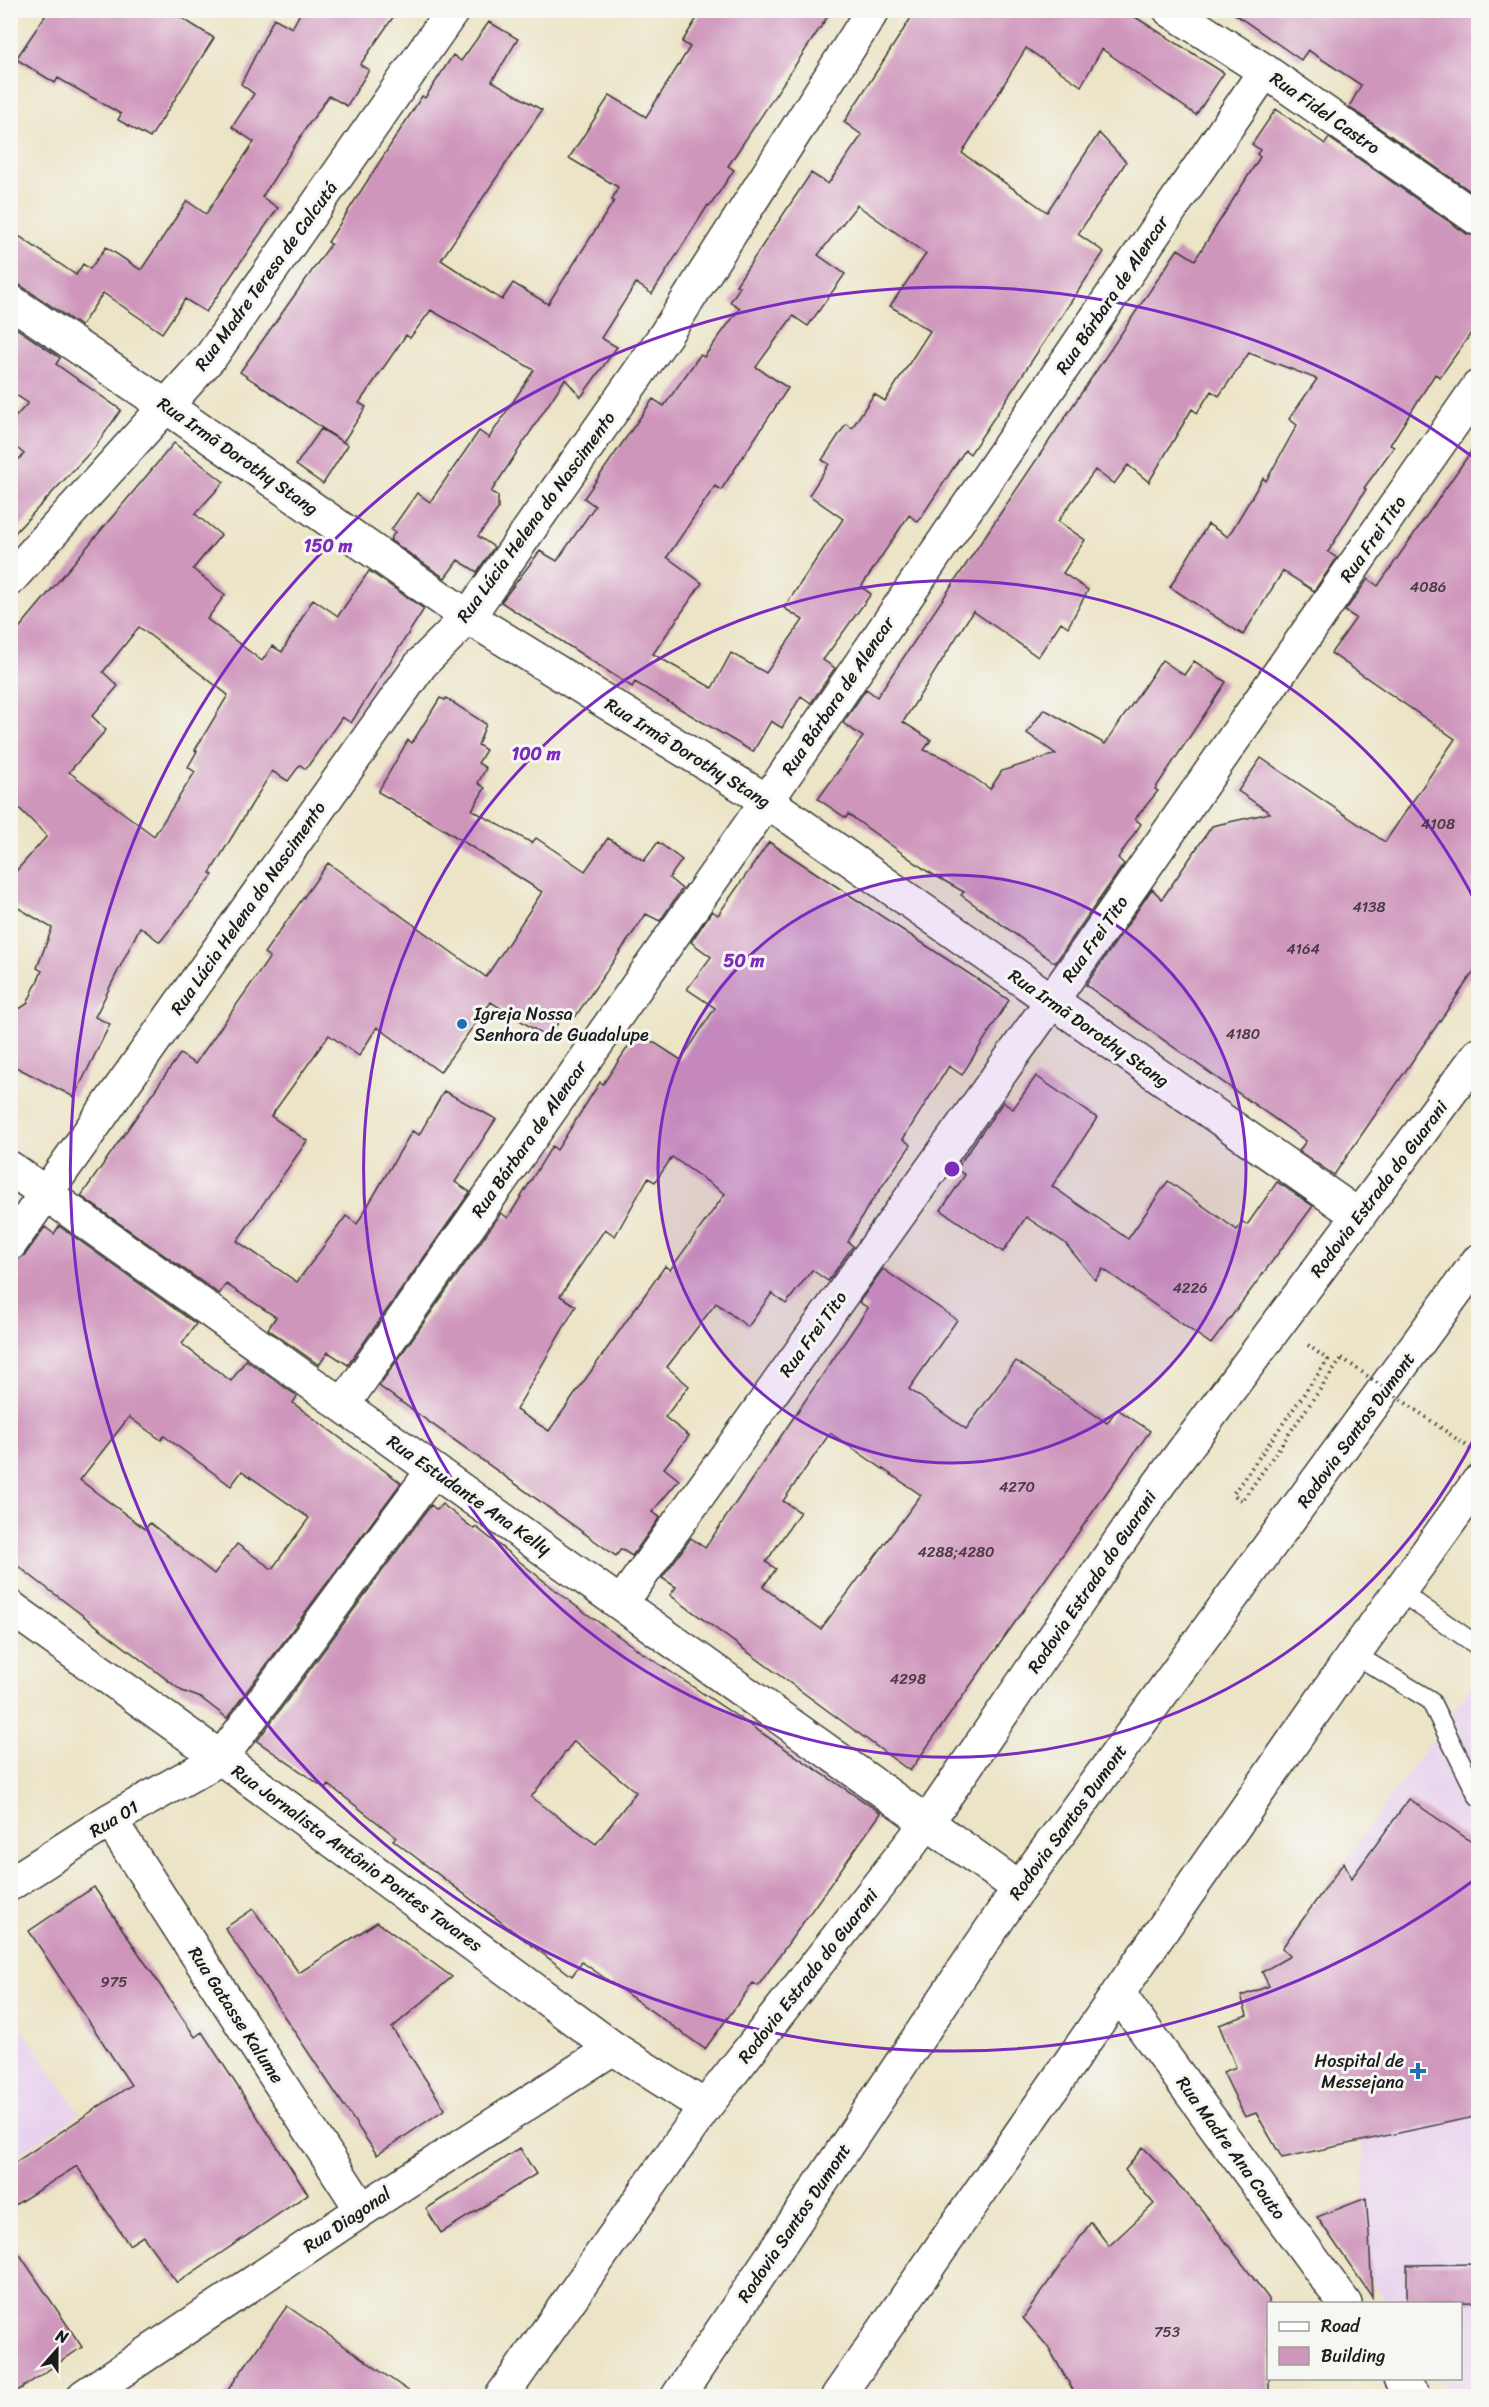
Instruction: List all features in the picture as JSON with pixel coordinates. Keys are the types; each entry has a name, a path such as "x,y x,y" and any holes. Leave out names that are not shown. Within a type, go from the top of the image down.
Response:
{"main road":[{"name":"Rua Madre Teresa de Calcutá","path":"10,579 212,355 453,10"},
{"name":"Rua Lúcia Helena do Nascimento","path":"10,1244 421,664 468,618 666,334 873,10"},
{"name":"Rua Fidel Castro","path":"1170,10 1265,71 1479,219"},
{"name":"Rua Bárbara de Alencar","path":"343,1405 767,801 1265,71"},
{"name":"Rua Irmã Dorothy Stang","path":"10,301 167,406 468,618 767,801 1359,1216"},
{"name":"Rua Frei Tito","path":"622,1602 1052,1002 1479,387"},
{"name":"Rodovia Estrada do Guarani","path":"502,2397 705,2107 927,1823 1160,1484 1479,1055"},
{"name":"Rua Estudante Ana Kelly","path":"10,1168 343,1405 432,1472 622,1602 1019,1888"},
{"name":"Rodovia Santos Dumont","path":"678,2397 1019,1888 1479,1261"},
{"path":"221,1758 432,1472"},
{"path":"838,2397 1354,1654 1479,1482"},
{"name":"Rua Jornalista Antônio Pontes Tavares","path":"10,1607 221,1758 613,2048 705,2107"},
{"name":"Rua 01","path":"10,1884 110,1821 221,1758"},
{"name":"Rua Gatasse Kalume","path":"110,1821 362,2210"},
{"name":"Rua Madre Ana Couto","path":"1118,1993 1344,2302"},
{"name":"Rua Diagonal","path":"84,2397 362,2210 613,2048"},
{"path":"1401,2380 1413,2397"}],"lane":[{"path":"1399,1591 1479,1646"},
{"path":"1354,1654 1430,1700 1479,1796"}],"path":[{"path":"1278,1324 1328,1360 1233,1494 1242,1501 1342,1358 1479,1454"}],"shaded area":[{"name":"Hospital de Messejana","path":"1478,1677 1478,2396 1455,2396 1443,2380 1462,2380 1462,2302 1388,2302 1371,2278 1343,1863"},
{"path":"10,2011 80,2114 11,2160 10,2160"}],"building":[{"path":"49,10 169,10 214,38 150,138 118,120 121,114 58,78 55,83 16,59"},
{"path":"302,10 398,10 360,65 369,70 347,106 329,96 262,197 278,208 206,312 185,299 162,333 103,293 81,326 20,285 10,282 10,230 76,275 83,264 90,269 106,247 141,270 187,201 206,214 254,142 232,127 254,94 241,84 274,18 292,28"},
{"path":"702,10 832,10 728,166 734,170 710,206 708,205 652,294 636,283 601,338 617,347 581,397 565,379 491,492 498,496 498,509 478,536 494,547 477,572 458,560 445,578 390,540 395,532 391,530 417,493 430,502 479,431 489,438 534,370 431,310 410,338 406,335 359,403 366,407 343,442 240,372 331,244 328,242 422,96 425,98 453,55 461,61 489,22 518,39 492,81 542,110 441,260 502,300 513,283 548,304 614,201 612,200 618,187 569,158 610,95 646,117 690,47 682,42"},
{"path":"916,10 1124,10 1224,73 1196,115 1102,49 1081,86 1026,48 962,153 1047,212 1099,133 1126,162 1078,234 1104,252 970,454 965,450 918,522 909,515 861,587 871,594 823,660 835,668 811,703 801,696 782,728 771,721 753,752 635,682 632,687 501,602 540,551 557,561 595,506 584,498 653,399 664,406 700,355 704,357 740,308 730,302 740,287 736,285 811,173 828,184 862,135 844,122","holes":["857,205 926,254 890,306 930,331 885,401 874,394 852,428 846,424 822,460 829,464 809,495 843,519 784,608 803,620 766,673 731,653 712,688 653,654 702,583 667,557 715,486 721,490 788,388 756,367 793,316 808,326 845,274 818,255"]},
{"path":"1229,10 1479,10 1479,197 1349,107 1361,85 1308,50 1301,60"},
{"path":"1276,109 1325,144 1329,138 1467,234 1479,237 1479,322 1440,377 1435,374 1390,445 1394,447 1364,488 1366,489 1328,552 1337,558 1314,591 1283,571 1243,635 1170,587 1208,524 1228,537 1263,478 1266,481 1297,425 1289,419 1317,379 1249,353 1219,396 1211,391 1197,413 1192,409 1149,482 1128,465 1114,484 1095,470 1058,521 1085,540 1063,573 1088,590 1068,627 1061,622 1038,657 973,611 903,722 931,740 924,750 947,759 990,789 1002,771 1056,754 1027,733 1044,709 1105,744 1162,660 1184,675 1194,661 1226,682 1155,789 1158,791 1135,819 1141,824 1118,858 1124,864 1055,963 961,895 964,892 927,871 848,814 846,818 818,799 863,737 843,723 866,689 877,697 1178,249 1195,260 1260,157 1257,154 1260,150 1252,144"},
{"path":"10,324 60,358 56,364 121,410 95,447 10,538 10,468 24,454 10,442 10,423 28,403 10,391"},
{"path":"321,429 348,445 323,484 296,465"},
{"path":"1479,440 1479,964 1334,1175 1299,1151 1306,1141 1086,985 1152,889 1162,899 1212,826 1270,813 1238,791 1261,758 1385,842 1455,739 1331,653 1356,618 1345,611 1368,579 1378,586"},
{"path":"174,443 224,482 195,514 221,535 193,569 225,595 207,619 262,661 272,646 282,652 313,599 338,616 369,571 424,609 351,723 342,717 306,769 300,765 288,781 272,771 210,873 213,875 160,942 140,927 95,1017 110,1024 74,1097 10,1064 10,1015 27,1004 42,971 37,968 52,928 10,903 10,878 47,836 10,799 10,639","holes":["139,627 228,695 195,750 197,751 188,767 195,772 154,836 69,772 106,730 92,716 118,686 103,672"]},
{"path":"440,698 445,700 446,698 486,724 478,745 486,750 478,763 486,768 478,783 485,788 472,810 532,843 536,838 585,871 608,838 644,861 658,842 682,860 669,878 682,889 660,921 646,914 575,1017 566,1011 548,1038 491,1002 440,1072 377,1027 359,1056 329,1035 271,1116 307,1141 237,1241 297,1282 346,1216 357,1224 412,1131 419,1135 444,1091 496,1119 455,1182 470,1192 348,1365 328,1352 319,1365 268,1329 276,1317 226,1284 219,1294 81,1196 180,1054 195,1064 270,957 264,953 328,863 486,977 542,892 442,828 378,792 408,740 412,743"},
{"path":"769,842 1009,1000 962,1075 949,1066 903,1139 911,1145 867,1208 848,1242 853,1246 828,1281 812,1270 786,1304 772,1293 748,1327 716,1303 667,1367 689,1386 665,1417 689,1436 664,1468 679,1480 652,1512 660,1517 632,1556 621,1549 616,1556 379,1386 501,1213 508,1218 552,1146 557,1150 600,1082 603,1084 638,1032 681,1060 715,1008 687,989 711,957 691,942 712,911 718,915","holes":["672,1157 725,1194 670,1270 665,1266 549,1431 516,1410 576,1306 560,1296 605,1229 615,1236 648,1178 655,1182"]},
{"path":"1036,1076 1097,1118 1052,1186 1128,1239 1168,1181 1237,1230 1243,1222 1247,1225 1277,1182 1313,1206 1211,1344 1103,1269 1095,1280 1065,1243 1026,1217 1003,1252 941,1210 965,1175 956,1169 1003,1102 1013,1109"},
{"path":"59,1226 196,1324 182,1344 231,1381 246,1360 297,1396 293,1403 401,1483 227,1718 201,1698 182,1691 10,1560 10,1262 25,1255 45,1227 54,1234","holes":["129,1417 161,1440 164,1436 231,1486 242,1471 309,1518 272,1569 237,1544 214,1574 150,1523 145,1529 80,1480"]},
{"path":"883,1269 957,1320 909,1389 966,1429 1016,1361 1107,1423 1117,1409 1150,1431 910,1771 670,1595 676,1587 662,1578 691,1538 705,1548 868,1308 859,1302","holes":["830,1433 921,1495 821,1629 763,1587 776,1569 766,1562 800,1512 783,1501"]},
{"path":"442,1504 474,1529 476,1527 573,1604 881,1813 758,1986 753,1983 705,2049 582,1962 572,1976 393,1840 396,1837 329,1785 326,1789 257,1741 431,1505 437,1510","holes":["574,1741 636,1792 596,1844 531,1797"]},
{"path":"1409,1799 1479,1847 1479,2110 1473,2110 1474,2117 1282,2158 1256,2113 1245,2117 1223,2072 1236,2067 1219,2025 1247,2015 1241,1996 1269,1986 1262,1972 1290,1956 1282,1948 1344,1862 1351,1879"},
{"path":"94,1887 195,2037 202,2032 308,2194 177,2283 143,2236 129,2245 77,2166 10,2208 10,2166 131,2085 29,1931"},
{"path":"253,1909 299,1973 377,1922 452,1977 392,2028 445,2109 377,2155 225,1928"},
{"path":"1143,2147 1201,2209 1269,2299 1267,2302 1267,2380 1269,2380 1269,2397 1077,2397 1048,2347 1023,2318 1091,2222 1109,2246 1154,2204 1125,2170"},
{"path":"520,2148 536,2174 441,2233 426,2209"},
{"path":"1366,2198 1369,2233 1372,2297 1317,2217"},
{"path":"10,2240 82,2347 10,2396"},
{"path":"1479,2264 1479,2302 1407,2302 1407,2265"},
{"path":"287,2306 417,2397 223,2397"}],"place":[{"name":"Igreja Nossa Senhora de Guadalupe","path":"462,1024"},
{"name":"Hospital de Messejana","path":"1418,2071"}]}
